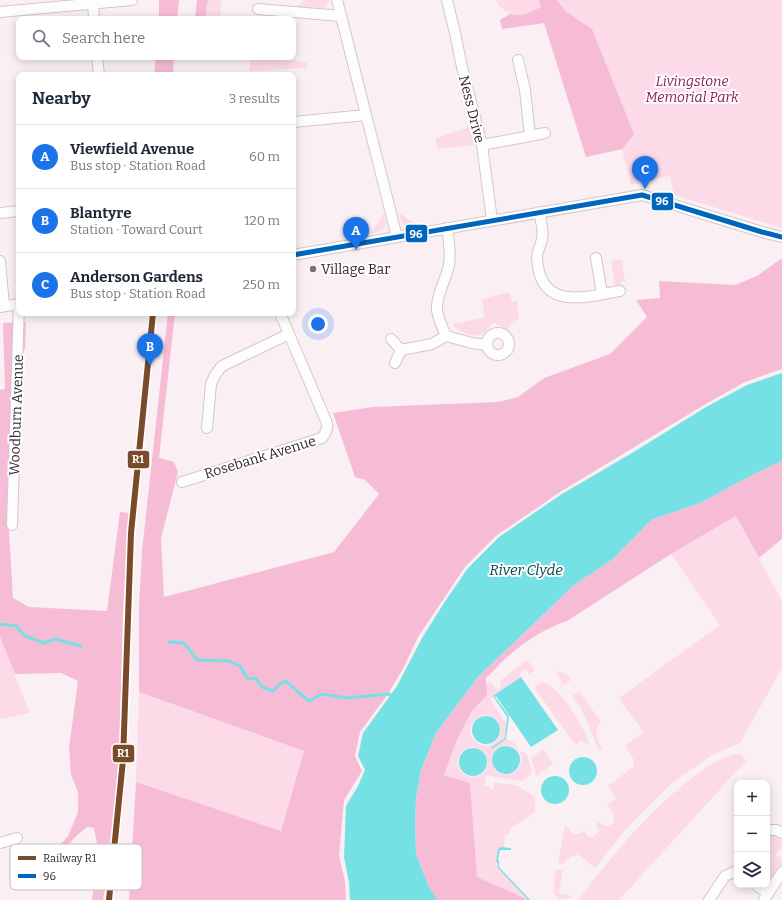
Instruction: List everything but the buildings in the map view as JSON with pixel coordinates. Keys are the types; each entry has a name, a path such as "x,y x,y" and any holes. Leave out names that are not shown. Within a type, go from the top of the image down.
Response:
{"street":[{"path":"0,12 132,0"},
{"path":"337,0 396,237"},
{"name":"Ness Drive","path":"447,0 462,68 482,145 492,220"},
{"path":"92,4 94,16"},
{"path":"258,9 341,16"},
{"path":"97,60 99,72"},
{"path":"518,60 525,90 530,136"},
{"path":"296,122 366,115"},
{"path":"482,145 545,133"},
{"path":"296,254 642,195 782,237"},
{"path":"0,213 16,211"},
{"path":"540,212 542,239 537,257 541,276 551,291 567,298 620,291"},
{"path":"446,336 437,305 449,265 448,228"},
{"path":"596,258 602,294"},
{"path":"0,261 2,307 16,305"},
{"name":"Woodburn Avenue","path":"12,525 19,316"},
{"name":"Rosebank Avenue","path":"182,482 322,438 328,428 281,316"},
{"path":"207,428 211,384 218,370 222,366 289,334"},
{"path":"401,350 432,344 446,336 472,343 487,345"},
{"path":"391,339 401,350"},
{"path":"395,363 401,350"},
{"path":"770,830 777,830 782,834"},
{"path":"0,844 17,838"},
{"path":"709,900 726,876 734,870"},
{"path":"758,888 766,897 782,872"}],"green space":[{"path":"208,0 221,0 220,16 205,16"},
{"path":"304,0 330,0 324,8 297,7"},
{"name":"Livingstone Memorial Park","path":"496,0 782,0 782,228 674,195 670,176 631,185 622,149 586,157 545,23 502,29 500,20 510,14 500,7"},
{"path":"250,60 291,60 307,63 307,68 250,71"},
{"path":"470,127 475,145 437,149 436,138"},
{"path":"399,213 418,225 404,226 401,222"},
{"path":"384,214 386,223 383,230 370,234"},
{"path":"622,259 625,281 622,281 622,284 615,286 611,261"},
{"path":"510,292 512,302 517,301 519,318 507,329 494,323 482,334 474,336 461,332 452,324 485,317 482,299"},
{"path":"736,516 782,601 782,668 740,743 712,755 671,784 627,828 595,868 578,854 575,857 572,856 565,861 564,864 558,863 565,826 575,834 584,830 587,836 593,837 599,830 596,824 600,822 603,825 609,826 614,822 614,815 607,805 616,798 608,786 634,766 634,760 625,746 643,732 619,698 720,625 671,554"},
{"path":"0,637 30,713 0,719"},
{"path":"527,660 535,670 529,674 526,669 519,673 521,677 490,699 507,725 505,738 492,749 506,739 513,742 520,752 524,752 528,756 532,773 524,780 519,781 486,775 485,786 489,786 490,789 493,789 494,782 518,786 535,797 535,812 511,828 509,834 505,834 504,848 500,847 496,862 498,862 498,868 528,900 477,877 470,783 444,775 456,742 472,711 487,695 486,684 490,681 497,690 501,688 500,681","holes":["484,715 492,717 498,721 500,727 498,738 494,743 489,745 478,744 473,738 470,730 472,723 477,718","501,746 513,746 518,750 521,756 521,762 515,772 502,774 494,769 491,759 492,755 493,752","471,747 479,749 485,753 487,758 488,764 485,770 481,775 476,777 465,775 459,768 458,757"]},
{"path":"557,672 565,674 571,680 562,686 566,692 561,686 563,685"},
{"path":"542,682 558,692 565,700 582,727 590,745 580,741 576,746 536,690 535,686"},
{"path":"579,691 601,722 596,732 597,739 602,749 599,750 581,708 572,696"},
{"path":"139,692 304,751 281,831 136,782"},
{"path":"543,749 553,764 536,776 531,758"},
{"path":"735,754 741,755 746,761 619,900 578,900 602,869 654,811 689,780 708,767"},
{"path":"770,835 782,840 782,850 780,849 776,855 782,858 782,865 770,883 770,852"},
{"path":"556,869 563,870 559,893 573,896 560,900 553,892"}],"shaded area":[{"path":"159,0 179,0 177,16 159,16"},
{"path":"197,0 208,0 205,16 195,16"},
{"path":"539,0 557,0 565,11 592,29 634,134 622,149 586,157 544,23 502,29 500,20 510,14 522,15 541,7"},
{"path":"156,60 174,60 173,72 154,72"},
{"path":"782,258 782,369 745,382 704,405 560,492 496,536 465,567 418,637 404,667 388,694 360,732 355,756 362,771 344,800 339,856 345,881 346,900 129,900 130,890 142,890 142,844 132,844 136,782 281,831 304,751 139,692 139,605 142,551 168,316 175,316 159,458 174,462 178,472 161,538 164,597 334,552 379,494 365,480 355,477 333,413 373,407 498,402 518,397 544,378 610,354 647,317 636,300 660,298 659,281 735,285 757,276"},
{"path":"26,322 25,349 12,353 8,515 13,598 29,607 107,611 120,512 129,513 123,610 117,791 111,844 97,844 94,828 87,827 69,844 61,844 68,836 78,812 78,792 71,775 69,748 78,681 61,673 15,674 0,637 0,390 5,389 3,323"},
{"path":"782,461 782,539 759,558 736,516 671,554 567,621 534,636 506,658 486,678 487,695 472,711 456,742 444,775 470,783 477,877 527,900 437,900 428,885 416,854 416,799 421,770 436,733 478,677 574,585 613,559 651,520 700,503"},
{"path":"93,890 105,890 103,900 92,900"}],"water":[{"name":"River Clyde","path":"782,373 782,461 700,503 651,520 613,559 574,585 478,677 436,733 421,770 416,799 415,827 416,854 428,885 437,900 350,900 349,882 344,857 346,806 358,786 365,770 358,756 363,733 397,686 422,638 468,568 499,537 562,494 706,407 747,385"},
{"path":"521,677 558,730 531,747 496,696 495,697 509,716 506,739 492,749 491,748 505,738 507,717 493,696"},
{"path":"486,716 496,720 500,730 496,740 486,744 476,740 472,730 476,720"},
{"path":"506,746 516,750 520,760 516,770 506,774 496,770 492,760 496,750"},
{"path":"473,748 483,752 487,762 483,772 473,776 463,772 459,762 463,752"},
{"path":"583,757 593,761 597,771 593,781 583,785 573,781 569,771 573,761"},
{"path":"555,776 565,780 569,790 565,800 555,804 545,800 541,790 545,780"},
{"path":"500,847 511,848 511,850 500,850 498,860 499,867 530,900 528,900 498,868 498,862 496,862 498,849"}],"waterway":[{"path":"0,624 16,626 25,636 44,643 55,639 81,646"},
{"path":"169,642 184,643 197,660 229,661 240,666 247,678 256,679 262,687 273,691 280,684 286,681 309,701 322,694 346,698 389,694 394,696"}],"rail line":[{"name":"R1","path":"115,844 123,760 131,533 153,316"},
{"name":"R1","path":"109,900 110,890"}],"transit line":[{"name":"96","path":"296,254 642,195 782,237"}],"place":[{"name":"Anderson Gardens","path":"645,189"},
{"name":"Viewfield Avenue","path":"356,250"},
{"name":"Village Bar","path":"313,269"},
{"name":"Blantyre","path":"150,366"}]}
